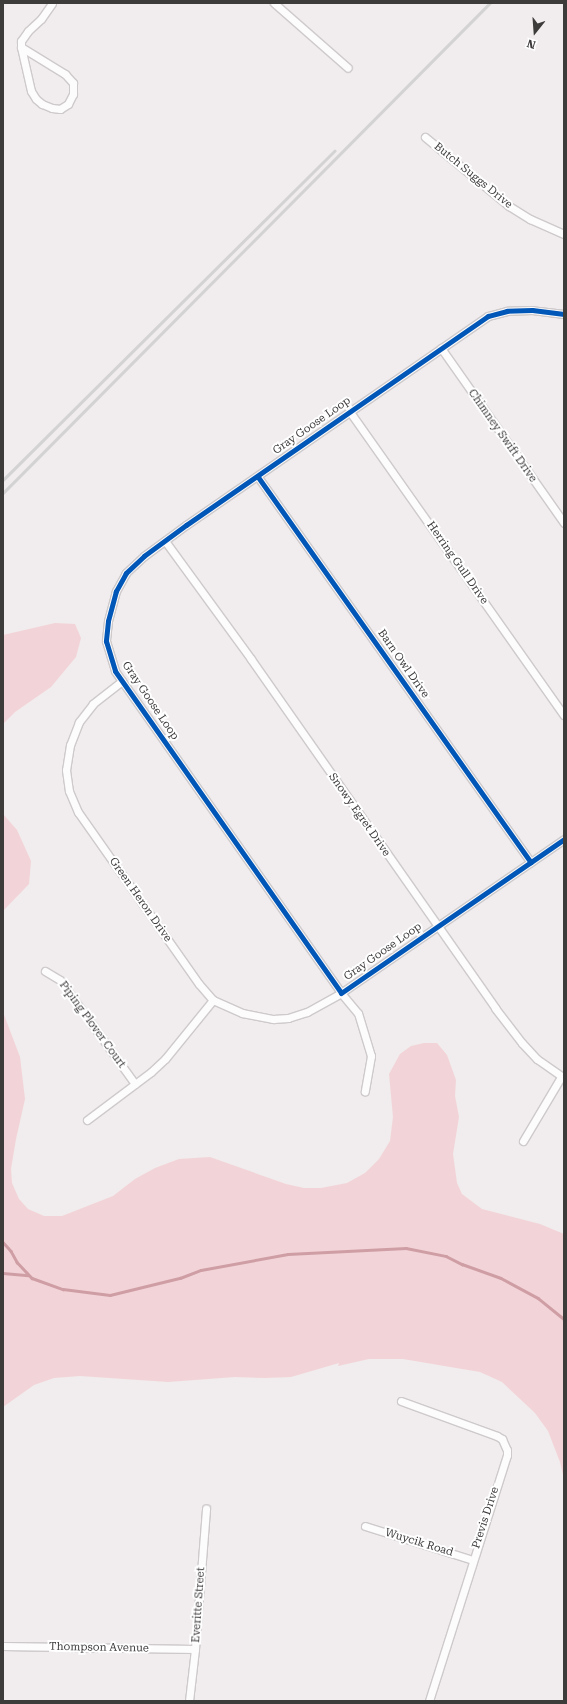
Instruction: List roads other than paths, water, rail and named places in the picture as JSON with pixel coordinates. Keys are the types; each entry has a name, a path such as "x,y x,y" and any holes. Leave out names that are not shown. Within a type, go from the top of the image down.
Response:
{"street":[{"path":"21,47 65,74 73,83 73,94 68,104 60,109 52,108 42,104 36,99 31,91 21,47 21,42 28,31 41,19 52,3"},
{"path":"276,4 348,68"},
{"name":"Butch Suggs Drive","path":"425,137 509,206 530,219 564,234"},
{"name":"Gray Goose Loop","path":"564,314 532,310 507,311 488,316 165,541 144,556 126,572 116,592 108,621 106,641 115,671 341,994 564,840"},
{"name":"Chimney Swift Drive","path":"441,348 564,523"},
{"name":"Herring Gull Drive","path":"350,412 564,715"},
{"name":"Barn Owl Drive","path":"258,477 531,862"},
{"name":"Snowy Egret Drive","path":"165,541 251,659 522,1043 537,1059 563,1077"},
{"name":"Green Heron Drive","path":"122,681 93,704 78,722 70,745 66,770 69,791 78,812 199,984 213,1000 242,1014 272,1019 288,1018 307,1012 341,994"},
{"name":"Piping Plover Court","path":"45,971 60,980 135,1084"},
{"path":"341,994 358,1013 370,1056 365,1092"},
{"path":"87,1120 152,1072 165,1059 213,1000"},
{"path":"523,1141 563,1077"},
{"name":"Previs Drive","path":"401,1401 497,1436 505,1444 507,1455 429,1701"},
{"name":"Everitte Street","path":"189,1701 195,1649 206,1508"},
{"name":"Wuycik Road","path":"364,1526 473,1560"},
{"name":"Thompson Avenue","path":"3,1646 195,1649"}],"waterway":[{"path":"3,1242 11,1251 17,1262 32,1278 63,1289 110,1295 180,1278 201,1270 288,1254 406,1248 446,1256 462,1264 501,1278 538,1298 564,1319"},
{"path":"3,1273 28,1275"}],"railway":[{"path":"3,493 490,3"},
{"path":"3,480 334,151"}]}
